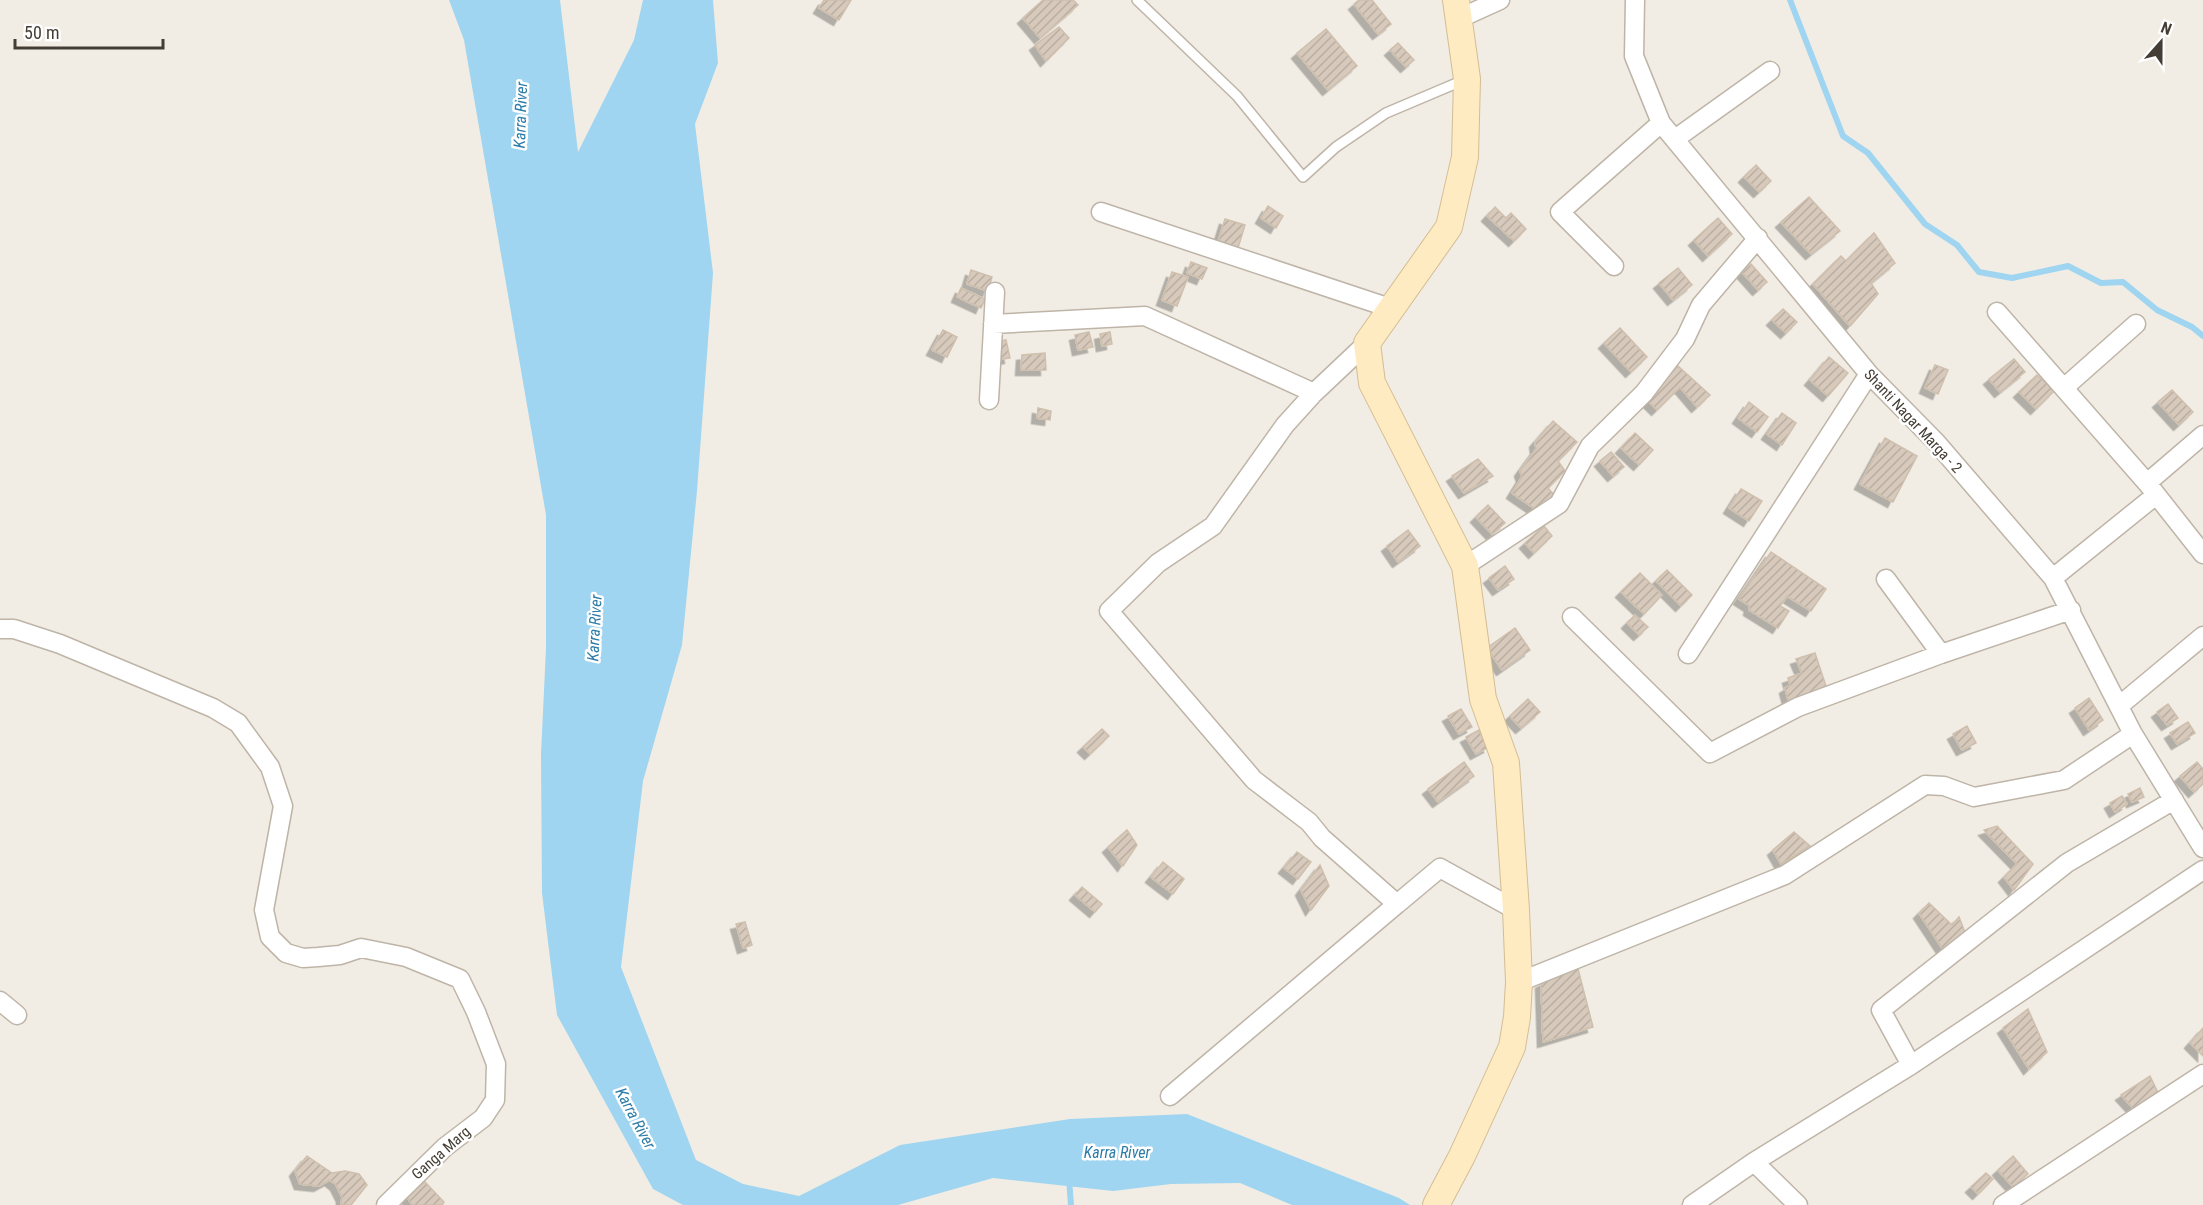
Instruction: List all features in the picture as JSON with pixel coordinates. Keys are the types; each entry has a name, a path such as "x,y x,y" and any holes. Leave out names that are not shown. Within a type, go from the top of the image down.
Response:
{"main road":[{"path":"1439,1198 1462,1156 1512,1047 1517,1017 1519,982 1516,910 1506,763 1483,699 1465,566 1372,383 1367,343 1449,227 1465,157 1467,79 1457,10"}],"street":[{"path":"1457,10 1500,0"},
{"name":"Shanti Nagar Marga - 2","path":"1635,0 1634,56 1661,123 1869,374 1936,442 2053,578 2133,734 2203,848"},
{"path":"1675,139 1770,71"},
{"path":"1614,266 1560,212 1661,123"},
{"path":"1101,212 1393,309"},
{"path":"1465,566 1559,504 1590,446 1644,393 1685,339 1701,305 1758,238"},
{"path":"989,400 996,291"},
{"path":"1997,312 2152,489 2203,554"},
{"path":"993,324 1145,316 1314,393"},
{"path":"2065,387 2136,324"},
{"path":"1367,343 1314,393 1285,425 1213,526 1158,563 1109,611 1254,780 1310,822 1322,838 1397,904"},
{"path":"1688,654 1869,374"},
{"path":"2053,578 2152,489 2203,435"},
{"path":"1886,579 1941,654"},
{"path":"1572,617 1710,753 1798,707 1941,654 2071,610"},
{"name":"Ganga Marg","path":"0,629 15,629 60,644 213,708 238,723 270,767 283,806 264,910 270,937 286,953 303,958 340,955 361,948 406,957 460,980 476,1012 496,1064 495,1100 483,1118 445,1147 386,1205"},
{"path":"2119,706 2203,636"},
{"path":"1519,982 1785,875 1925,785 1944,786 1974,797 2064,780 2133,734"},
{"path":"1911,1065 1881,1010 2067,863 2174,800"},
{"path":"1170,1096 1440,868 1516,910"},
{"path":"1692,1205 1754,1162 1911,1065 2203,870"},
{"path":"0,1001 16,1015"},
{"path":"2003,1205 2203,1074"},
{"path":"1754,1162 1798,1205"}],"lane":[{"path":"1137,0 1237,96 1303,177 1336,147 1386,113 1467,79"}],"water":[{"name":"Karra River","path":"449,0 560,0 578,152 634,40 643,0 713,0 718,63 695,124 713,273 697,491 682,645 643,781 621,967 696,1160 743,1184 799,1196 900,1145 1070,1119 1187,1114 1399,1198 1410,1205 1292,1205 1240,1183 1171,1184 1113,1191 993,1178 898,1205 683,1205 653,1189 557,1015 542,893 541,754 546,648 546,515 464,40"}],"building":[{"path":"824,0 851,0 839,20 819,8"},
{"path":"1043,0 1073,0 1078,5 1040,38 1023,18"},
{"path":"1359,0 1372,0 1391,24 1378,34 1354,4"},
{"path":"1059,27 1069,38 1046,61 1035,45"},
{"path":"1326,29 1357,66 1328,90 1297,53"},
{"path":"1398,43 1414,60 1406,67 1390,50"},
{"path":"1756,165 1771,181 1759,192 1744,177"},
{"path":"1809,197 1840,231 1811,254 1781,222"},
{"path":"1268,206 1283,216 1276,228 1261,218"},
{"path":"1495,207 1506,218 1511,213 1526,229 1514,241 1487,216"},
{"path":"1718,218 1732,234 1708,256 1694,240"},
{"path":"1225,219 1245,225 1237,251 1217,245"},
{"path":"1874,233 1895,263 1871,283 1878,294 1850,326 1813,284 1841,256 1846,261"},
{"path":"1191,262 1207,268 1202,279 1187,273"},
{"path":"1751,264 1767,282 1758,290 1742,272"},
{"path":"1678,268 1692,285 1673,300 1659,283"},
{"path":"971,270 992,277 988,291 967,284"},
{"path":"1172,272 1188,277 1177,306 1162,300"},
{"path":"961,288 985,299 981,308 957,297"},
{"path":"1783,309 1797,322 1786,333 1772,320"},
{"path":"1620,328 1647,357 1631,372 1604,343"},
{"path":"943,330 957,337 947,357 932,350"},
{"path":"1089,332 1093,347 1078,350 1075,335"},
{"path":"1110,332 1112,344 1102,346 1100,334"},
{"path":"1006,340 1010,358 999,360 996,342"},
{"path":"1045,353 1046,370 1021,370 1022,355"},
{"path":"1829,357 1848,373 1828,396 1810,380"},
{"path":"2014,359 2025,372 2000,392 1989,379"},
{"path":"1935,365 1948,370 1938,394 1925,388"},
{"path":"1678,366 1710,395 1697,407 1680,387 1657,410 1647,400"},
{"path":"2037,375 2054,391 2036,409 2019,392"},
{"path":"2172,390 2193,412 2179,425 2158,402"},
{"path":"1749,402 1768,417 1757,432 1738,418"},
{"path":"1038,408 1051,411 1050,420 1037,418"},
{"path":"1782,413 1796,423 1782,445 1767,434"},
{"path":"1553,421 1577,442 1558,461 1565,471 1548,488 1555,496 1538,511 1512,493 1522,477 1520,471 1536,449 1535,442"},
{"path":"1635,433 1653,450 1639,465 1621,448"},
{"path":"1885,438 1917,456 1893,502 1860,484"},
{"path":"1611,452 1624,467 1613,476 1600,461"},
{"path":"1478,459 1493,476 1464,493 1452,476"},
{"path":"1741,489 1762,501 1749,521 1729,508"},
{"path":"1488,505 1505,523 1492,534 1476,517"},
{"path":"1544,526 1552,536 1534,553 1525,543"},
{"path":"1408,530 1420,546 1398,562 1387,546"},
{"path":"1771,552 1826,589 1811,611 1787,596 1780,606 1789,611 1778,628 1749,610 1750,606 1739,599"},
{"path":"1505,566 1514,579 1498,590 1489,578"},
{"path":"1667,570 1692,595 1681,606 1656,581"},
{"path":"1640,573 1662,595 1644,614 1621,592"},
{"path":"1635,615 1648,627 1639,635 1627,623"},
{"path":"1515,628 1530,650 1502,670 1487,648"},
{"path":"1815,653 1827,689 1789,703 1785,688 1790,685 1788,678 1802,673 1796,659"},
{"path":"2089,698 2103,720 2089,730 2075,708"},
{"path":"1528,699 1540,712 1521,728 1510,716"},
{"path":"2168,704 2178,718 2167,725 2157,712"},
{"path":"1461,709 1472,727 1459,734 1448,716"},
{"path":"2188,722 2195,733 2177,744 2170,733"},
{"path":"1967,726 1976,743 1962,750 1953,734"},
{"path":"1102,729 1109,736 1090,754 1083,747"},
{"path":"1479,730 1489,747 1476,754 1466,737"},
{"path":"1464,762 1474,776 1438,802 1428,789"},
{"path":"2197,762 2203,769 2203,784 2194,792 2180,776"},
{"path":"2140,788 2144,797 2132,802 2128,794"},
{"path":"2122,796 2127,804 2115,812 2110,803"},
{"path":"1997,826 2033,864 2014,890 2004,877 2017,864 1984,830"},
{"path":"1127,830 1137,845 1123,866 1108,847"},
{"path":"1794,832 1810,846 1781,864 1773,850"},
{"path":"1297,852 1311,862 1298,879 1284,868"},
{"path":"1163,862 1184,879 1173,894 1151,877"},
{"path":"1320,865 1329,886 1311,910 1301,890"},
{"path":"1082,887 1102,904 1095,912 1075,895"},
{"path":"1929,903 1952,925 1959,917 1966,935 1944,951 1919,913"},
{"path":"745,922 752,945 743,948 736,924"},
{"path":"1577,965 1593,1027 1543,1042 1541,983"},
{"path":"2028,1009 2047,1052 2029,1069 2003,1028"},
{"path":"2203,1028 2203,1056 2190,1043"},
{"path":"2150,1076 2160,1097 2135,1110 2121,1095"},
{"path":"307,1156 332,1173 345,1171 359,1174 367,1185 351,1205 341,1205 342,1197 336,1185 330,1180 319,1186 300,1184 295,1171"},
{"path":"2013,1156 2028,1174 2013,1187 1998,1170"},
{"path":"1986,1173 1993,1179 1978,1194 1971,1187"},
{"path":"425,1182 444,1202 442,1205 412,1205 406,1195"}],"waterway":[{"path":"1790,0 1843,136 1868,153 1925,224 1957,245 1979,272 2012,278 2068,266 2101,283 2123,282 2157,310 2192,327 2203,336"},
{"path":"1069,1179 1071,1205"}]}
